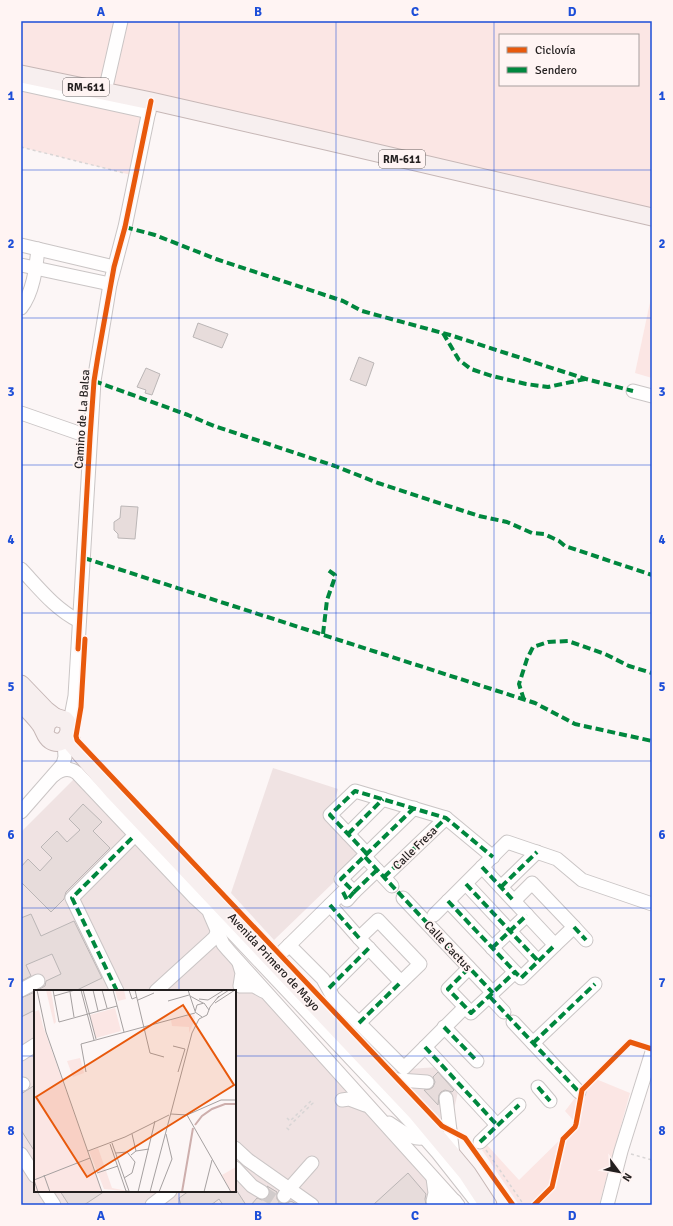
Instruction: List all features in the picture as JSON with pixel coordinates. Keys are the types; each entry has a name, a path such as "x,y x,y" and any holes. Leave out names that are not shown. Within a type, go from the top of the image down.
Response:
{"main road":[{"name":"RM-611","path":"21,74 105,91 150,107 652,217"},
{"path":"21,684 46,710 61,741"},
{"path":"21,703 37,720 61,741"},
{"name":"Avenida Primero de Mayo","path":"61,741 98,772 273,961 385,1079 488,1205"},
{"name":"Avenida Primero de Mayo","path":"456,1165 499,1205"}],"street":[{"path":"105,91 121,21"},
{"path":"21,84 150,107"},
{"name":"Camino de La Balsa","path":"61,741 75,696 95,375 110,284 125,227 150,107"},
{"path":"21,245 114,267"},
{"path":"21,308 27,301 36,269 38,249"},
{"path":"21,265 110,284"},
{"path":"633,391 652,396"},
{"path":"21,413 90,437"},
{"path":"21,569 58,607 79,621"},
{"path":"61,741 68,765 78,765 98,772"},
{"path":"21,812 61,741"},
{"path":"61,741 59,771 65,769 73,770 78,773 190,893 209,911 227,926 319,1024 427,1132 422,1139 414,1137 360,1102 349,1098 342,1100 345,1092 342,1077 267,994 254,986 240,986 242,973 240,966 237,960 218,938 209,911 201,896 185,877 175,856"},
{"path":"384,878 348,834 330,815 355,791 446,818 493,857"},
{"path":"348,834 383,799"},
{"path":"349,892 341,879 414,808"},
{"name":"Calle Fresa","path":"273,961 330,905 349,892 384,878 446,818"},
{"path":"117,990 72,898 133,837"},
{"path":"434,915 507,842 557,859 582,880 652,904"},
{"path":"501,887 537,852"},
{"path":"482,867 555,945"},
{"path":"514,901 532,883 586,940"},
{"path":"466,884 538,961"},
{"name":"Calle Cactus","path":"403,898 469,968 509,1017 579,1092"},
{"path":"448,901 521,978 574,927"},
{"path":"330,905 401,982"},
{"path":"492,948 527,915"},
{"path":"359,938 378,920 420,964 359,1023"},
{"path":"157,990 218,938"},
{"path":"289,945 323,979 333,997 404,1068 444,1028 491,995 515,972"},
{"path":"329,988 369,948"},
{"path":"468,1010 448,989 469,968"},
{"path":"21,990 38,981"},
{"path":"533,1043 595,984"},
{"path":"281,1009 307,1018 344,1036"},
{"path":"444,1028 477,1061"},
{"path":"21,1054 34,1046"},
{"path":"425,1047 497,1125"},
{"path":"607,1205 621,1151 652,1052"},
{"path":"385,1079 427,1082"},
{"path":"538,1087 550,1100"},
{"path":"446,1098 458,1186 469,1205"},
{"path":"480,1142 519,1105"},
{"path":"374,1112 434,1178 435,1193 432,1201 456,1203"},
{"path":"402,1143 456,1165 479,1205"},
{"path":"236,1149 276,1181 286,1193 312,1205"},
{"path":"27,1158 34,1174"},
{"path":"286,1193 312,1163"},
{"path":"236,1169 257,1189 260,1183 276,1181"},
{"path":"46,1192 54,1205"}],"path":[{"path":"21,148 135,176"},
{"path":"287,1118 290,1121 311,1101 313,1103 287,1128 291,1132"},
{"path":"480,1142 524,1205"},
{"path":"621,1151 652,1160"}],"shaded area":[{"path":"21,21 652,21 652,211 21,74"},
{"path":"21,84 149,112 135,176 21,147"},
{"path":"652,293 652,378 635,373"},
{"path":"273,768 338,789 329,820 363,854 274,940 231,893"},
{"path":"76,777 133,837 464,1205 21,1205 21,832"},
{"path":"439,1067 459,1087 453,1114 458,1130 445,1124 392,1070"},
{"path":"591,1077 630,1093 599,1205 519,1205 482,1150 487,1145 519,1180 573,1127 574,1121 565,1111"}],"building":[{"path":"198,323 228,334 222,348 193,337"},
{"path":"359,357 374,363 366,386 350,380"},
{"path":"146,368 160,374 152,395 145,393 146,390 137,387"},
{"path":"121,506 138,507 135,539 118,538 118,534 114,530 114,522 120,518"},
{"path":"83,804 102,822 93,831 110,848 66,892 64,899 51,912 21,882 21,867 28,859 40,871 52,858 41,847 57,831 67,842 80,830 69,819"},
{"path":"31,914 41,936 74,921 102,978 77,990 38,990 45,986 46,981 61,974 52,954 26,965 31,976 21,981 21,918"},
{"path":"34,992 34,1010 21,1017 21,998"},
{"path":"438,1072 454,1090 452,1092 445,1090 441,1092 439,1095 438,1105 424,1090 433,1087 435,1082 433,1077"},
{"path":"34,1086 34,1150 21,1130 21,1094"},
{"path":"408,1173 426,1194 426,1205 373,1205"},
{"path":"267,1186 277,1192 277,1199 280,1203 287,1203 291,1201 298,1205 251,1205 257,1198 262,1200 269,1196 270,1192"},
{"path":"237,1191 246,1205 223,1205 219,1199 211,1205 181,1205 179,1198 188,1192"},
{"path":"61,1192 104,1192 84,1205 69,1205"}],"tunnel":[{"path":"262,1192 282,1205"}],"marked path":[{"path":"125,227 155,235 216,259 343,301 362,311 450,335 586,379 633,391"},
{"path":"443,333 459,360 471,369 492,376 526,384 548,387 585,379"},
{"path":"94,381 214,426 335,466 378,483 479,516 507,522 532,533 544,534 559,541 565,546 652,575"},
{"path":"84,558 535,703 575,724 652,741"},
{"path":"323,634 327,600 335,575 328,570"},
{"path":"524,700 519,684 527,659 533,647 548,642 568,641 605,654 629,666 652,673"},
{"path":"367,854 330,815 355,791 446,818 493,857"},
{"path":"348,834 383,799"},
{"path":"343,892 347,900 354,892 341,879 414,808"},
{"path":"384,877 446,818"},
{"path":"117,990 72,898 133,837"},
{"path":"501,887 537,852"},
{"path":"365,857 493,993"},
{"path":"482,867 514,901"},
{"path":"354,892 377,870"},
{"path":"466,884 538,961"},
{"path":"448,901 515,972"},
{"path":"330,905 359,938"},
{"path":"492,948 527,915"},
{"path":"574,927 586,940"},
{"path":"469,968 448,989 471,1013 515,972 521,978 555,945"},
{"path":"329,988 369,948"},
{"path":"359,1023 401,982"},
{"path":"533,1043 595,984"},
{"path":"490,997 579,1092"},
{"path":"444,1027 477,1061"},
{"path":"425,1047 497,1125"},
{"path":"538,1087 550,1101"},
{"path":"480,1142 519,1105"}],"cycle path":[{"path":"78,649 94,381 114,267 125,227 151,101"},
{"path":"85,639 81,707 76,736 77,740 442,1126 465,1138 513,1205"},
{"path":"534,1205 552,1187 563,1139 575,1127 576,1124 582,1090 630,1042 652,1049"}]}
